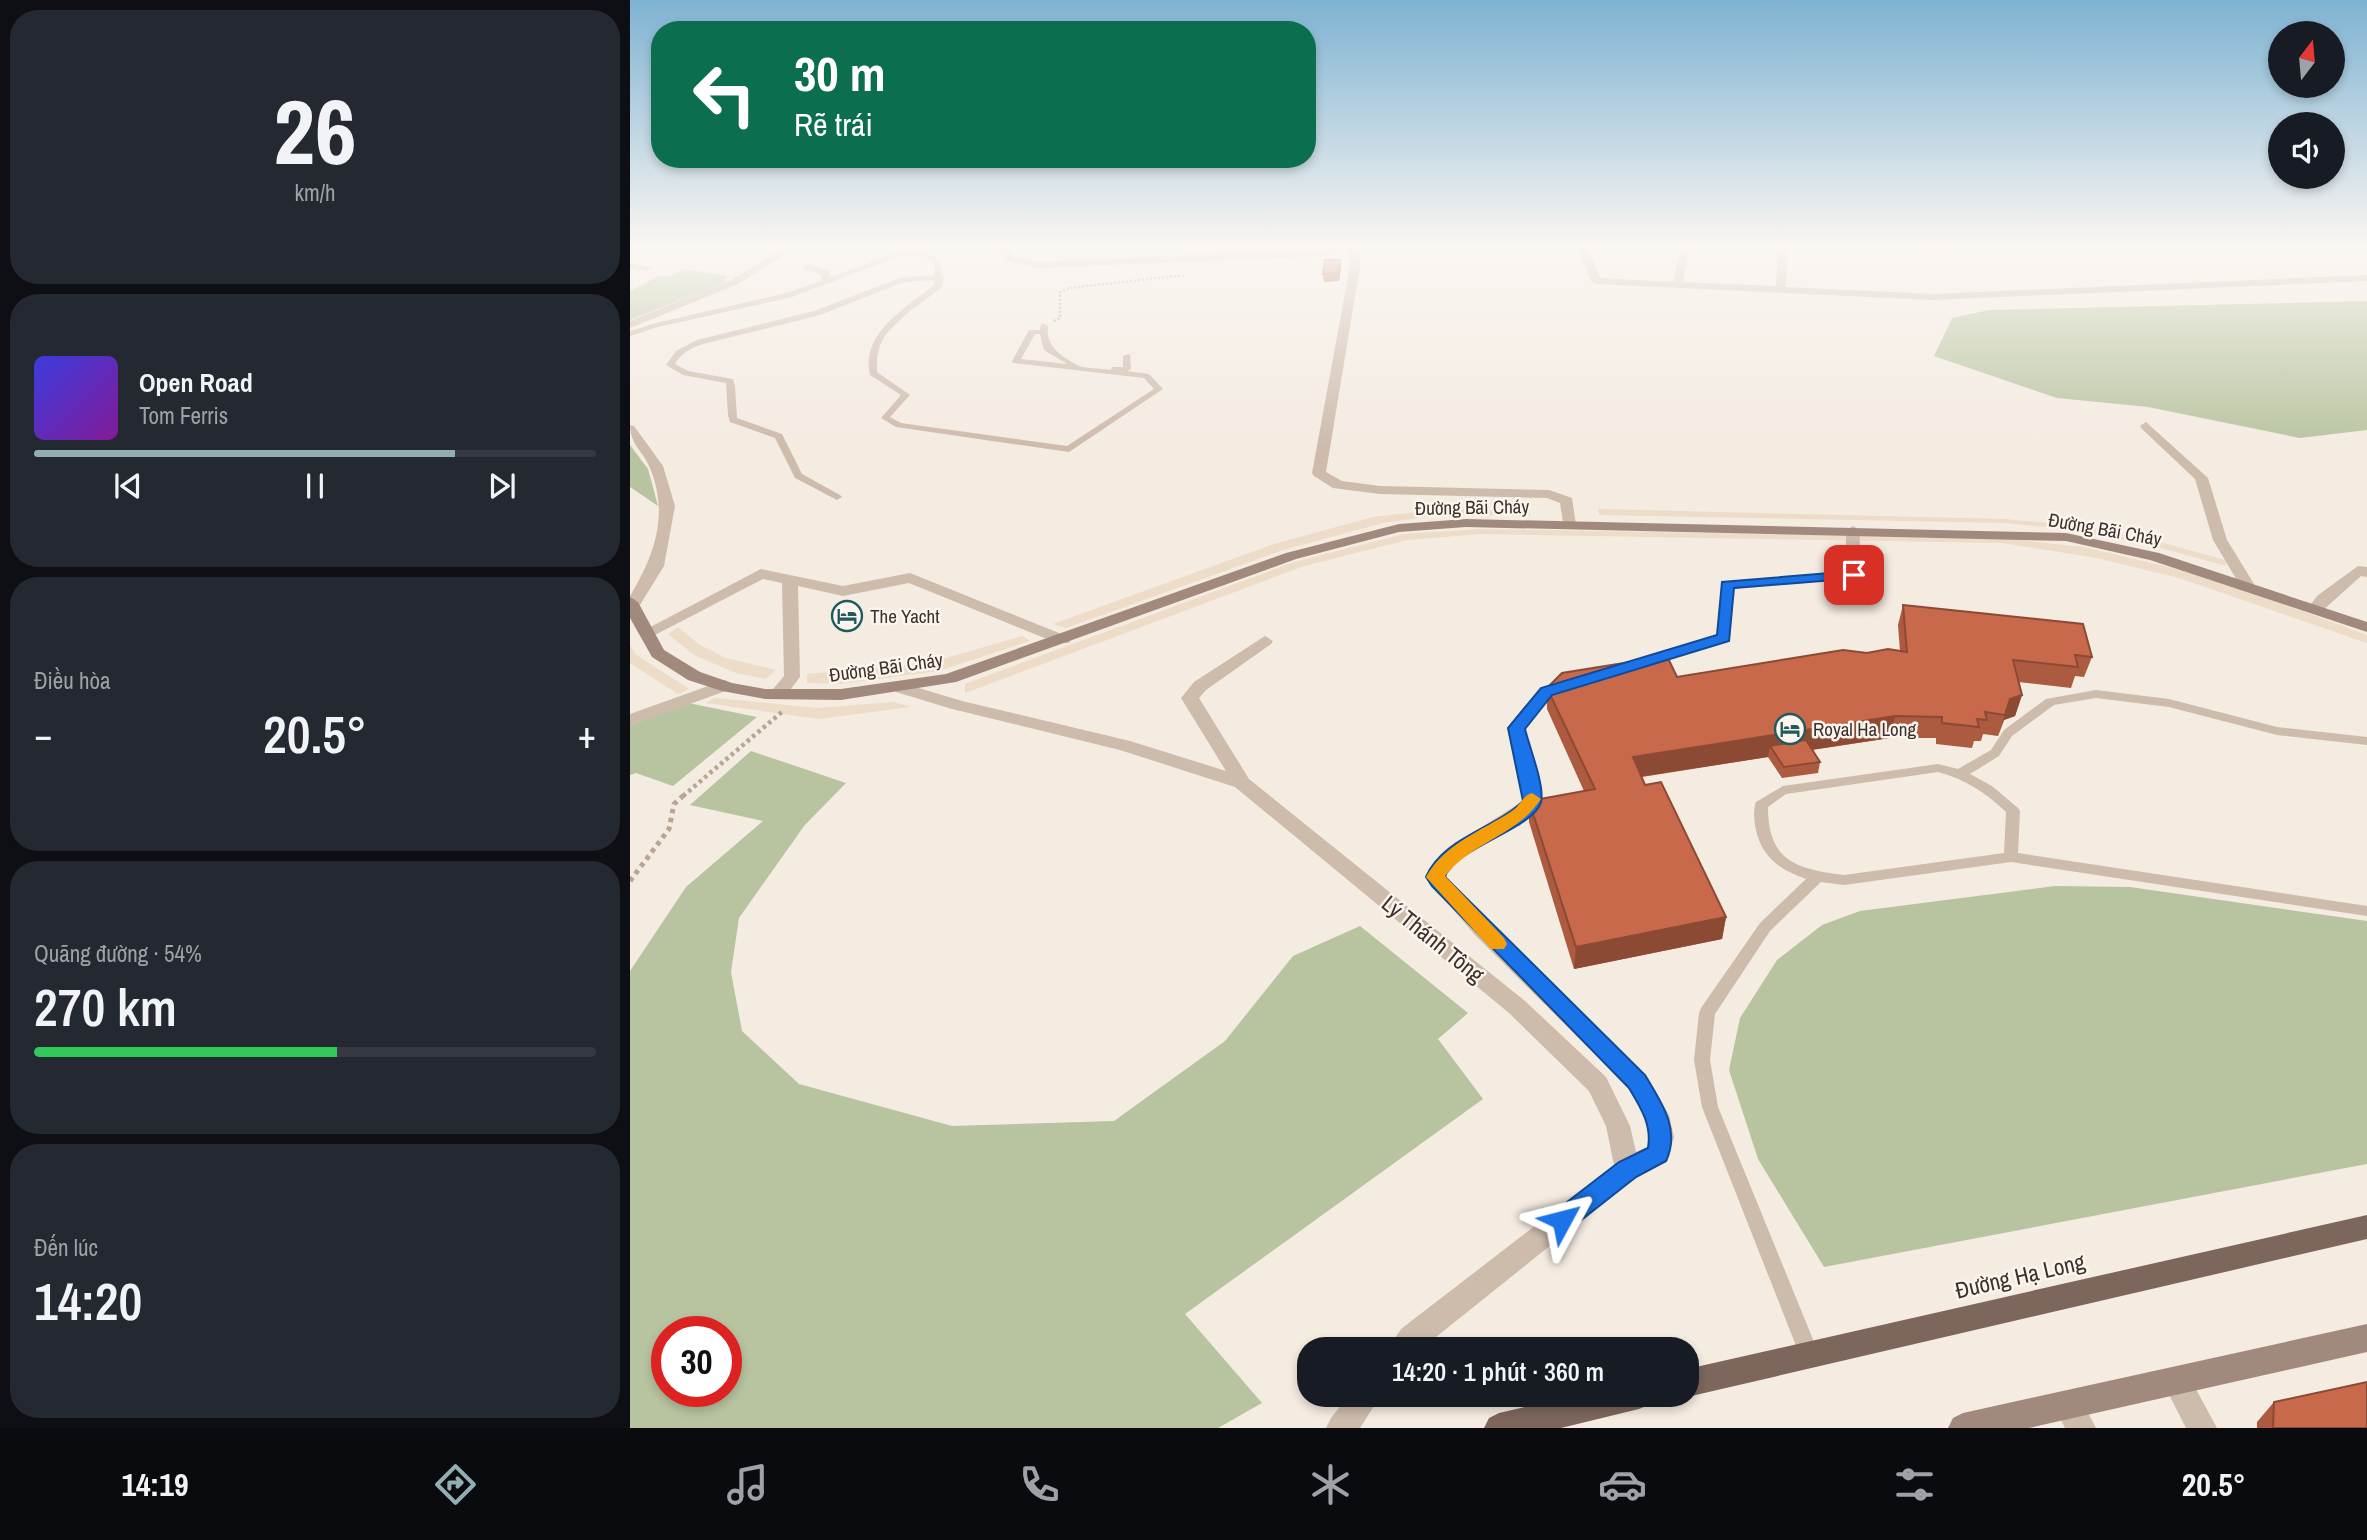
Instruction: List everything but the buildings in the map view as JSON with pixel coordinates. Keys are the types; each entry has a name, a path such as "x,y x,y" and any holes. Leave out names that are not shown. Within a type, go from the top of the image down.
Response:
{"main road":[{"name":"Đường Bãi Cháy","path":"631,603 660,656 724,685 778,694 832,696 902,688 950,678 1063,640 1291,556 1352,538 1399,528 1466,523 2066,537 2154,556 2246,584 2367,626"},
{"name":"Đường Hạ Long","path":"1699,1380 2367,1227"},
{"path":"1963,1428 2075,1417 2176,1381 2367,1338"},
{"path":"1499,1428 1588,1407"}],"street":[{"path":"630,325 658,314"},
{"path":"1347,314 1319,473 1338,485 1380,490 1549,494 1567,501 1569,525"},
{"path":"2146,426 2201,478 2220,540 2246,584"},
{"path":"630,429 656,466 668,506 656,566 631,603"},
{"path":"1622,669 1724,638 1727,585 1854,575 1853,530"},
{"path":"2316,608 2321,600 2358,570 2367,572"},
{"path":"647,632 761,574 843,591 911,578 1063,640"},
{"path":"778,694 792,677 790,580"},
{"path":"1242,783 1190,698 1200,686 1265,641"},
{"path":"1414,1337 1628,1169 1658,1154 1661,1137 1657,1115 1637,1082 1482,929 1435,877 1451,856 1522,813 1532,803 1532,792 1516,728 1546,692 1584,680"},
{"path":"630,720 724,685"},
{"name":"Lý Thánh Tông","path":"902,688 958,705 1124,745 1242,783 1517,1007 1598,1084 1618,1126 1628,1169"},
{"path":"2176,1381 2202,1428"},
{"path":"1341,1428 1358,1407"}],"lane":[{"path":"630,334 706,314"},
{"path":"814,314 700,342 684,348 674,356 670,365 686,373 730,381 734,394 730,410 733,420 779,436 798,475 837,497"},
{"path":"904,314 881,333 870,354 873,373 906,395 885,418 899,425 1069,449 1159,389 1146,376 1129,372 1067,364 1047,348 1044,329 1032,332 1016,361 1129,372"},
{"path":"1127,356 1129,372"},
{"path":"1962,773 1995,753 2008,733 2050,702 2096,694 2169,703 2277,731 2367,741"},
{"path":"2011,856 2013,811 1989,787 1962,773 1938,768 1783,790 1761,805 1759,826 1765,846 1788,865 1817,877 1844,880 2011,856 2367,911"},
{"path":"1809,1354 1710,1107 1702,1060 1707,1013 1765,928 1817,877"}],"path":[{"path":"1044,329 1060,318 1060,314"},
{"path":"630,881 669,829 674,804 776,718 799,695"}],"green space":[{"path":"630,314 646,314 630,320"},
{"path":"1972,314 2367,314 2367,430 2300,438 2148,407 2057,398 1934,356 1952,318"},
{"path":"630,445 648,469 658,506 630,487"},
{"path":"688,703 757,717 673,786 636,773 630,775 630,726"},
{"path":"751,751 846,783 804,826 739,918 731,972 742,1031 799,1084 952,1126 1114,1121 1225,1041 1293,956 1360,926 1468,1013 1438,1039 1483,1099 1185,1314 1262,1403 1218,1428 630,1428 630,971 686,887 763,821 690,805"},
{"path":"2055,886 2130,887 2367,921 2367,1164 1824,1267 1758,1159 1729,1070 1740,1018 1777,960 1822,925 1860,911"}],"shaded area":[{"path":"1445,509 1530,511 1530,516 1447,514 1383,523 1283,550 1066,628 1053,624 1274,544 1373,517"},
{"path":"1598,509 2004,519 2071,525 2160,542 2225,560 2226,566 2157,547 2074,530 2006,523 1599,515"},
{"path":"1479,529 2001,538 2083,547 2173,568 2283,604 2367,635 2367,643 2179,578 2092,557 2002,543 1480,534 1407,540 1304,566 965,693 965,684 1294,562 1404,534"},
{"path":"678,627 700,645 726,658 776,670 766,679 736,673 694,655 668,634"},
{"path":"1022,636 1030,641 938,671 840,684 807,683 807,674 929,663"},
{"path":"630,645 635,654 689,689 678,694 630,663"},
{"path":"715,698 817,708 894,702 911,707 818,719 706,703"}],"slow traffic":[{"path":"1498,944 1435,877 1438,869 1451,856 1522,813 1532,803 1532,799"}],"place":[{"name":"The Yacht","path":"847,616"},
{"name":"Royal Ha Long","path":"1790,729"}],"route":[{"path":"1562,1220 1628,1169 1658,1154 1661,1137 1657,1115 1637,1082 1438,882 1435,877 1438,869 1451,856 1522,813 1532,803 1532,792 1516,728 1528,710 1546,692 1724,638 1727,585 1854,575"}]}
